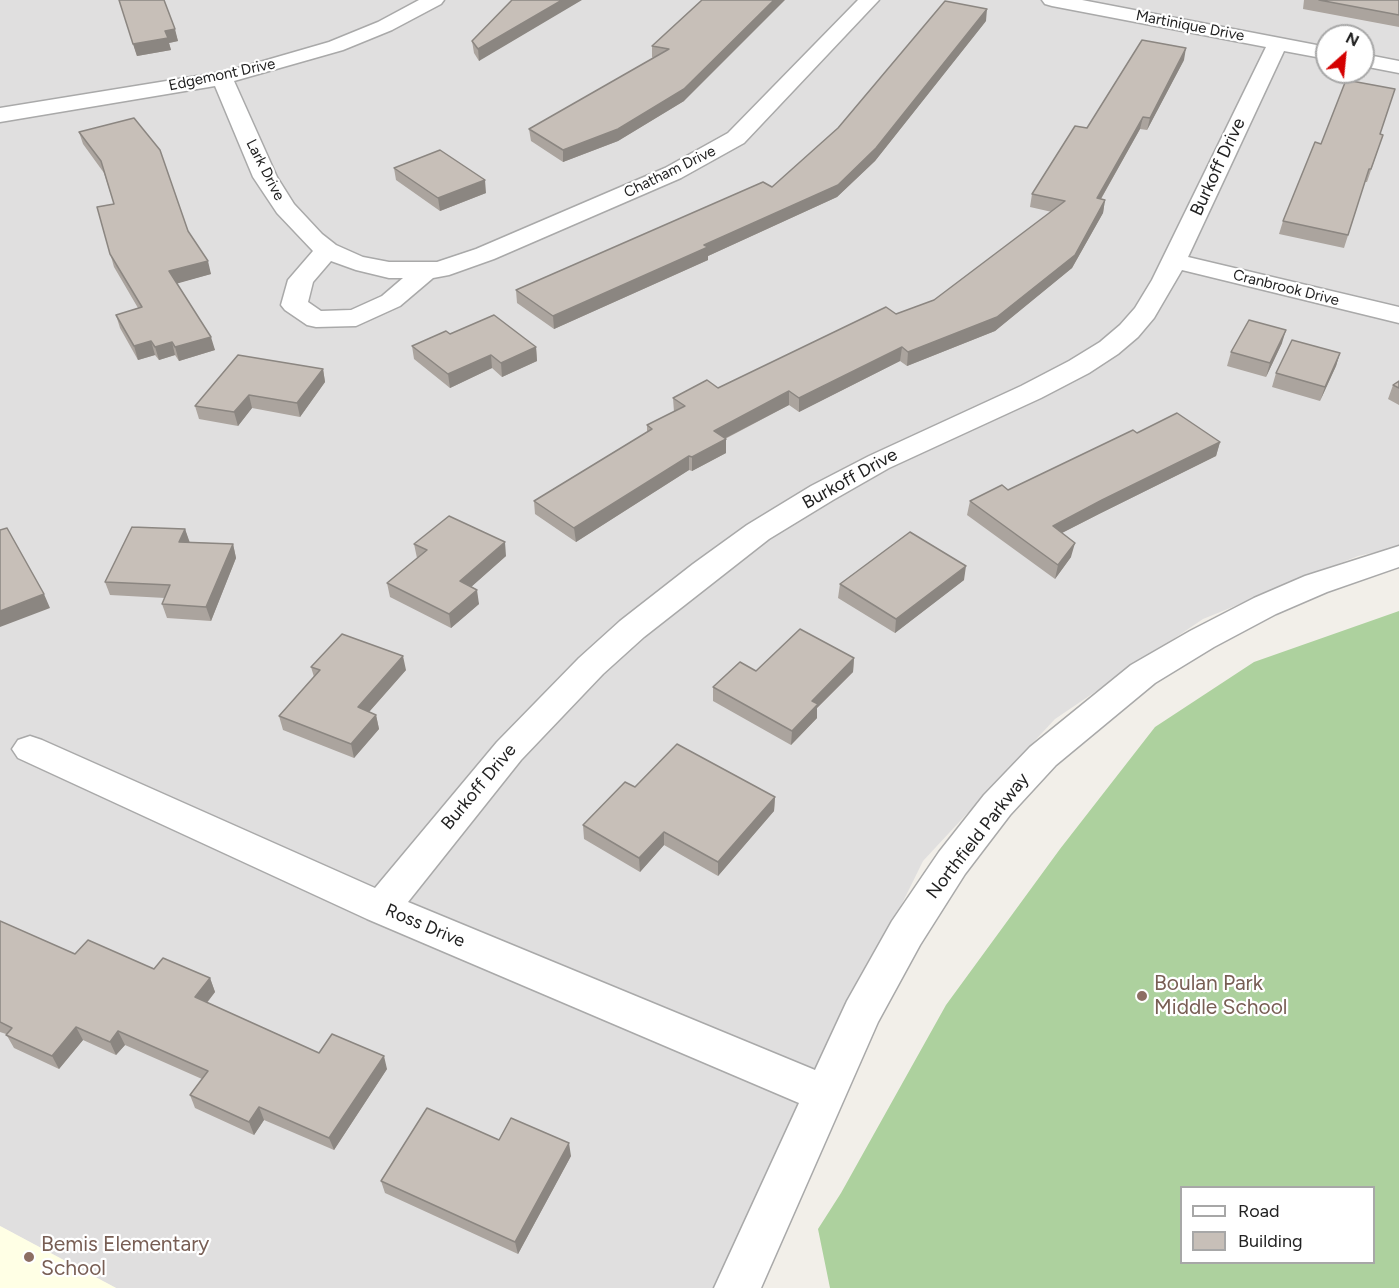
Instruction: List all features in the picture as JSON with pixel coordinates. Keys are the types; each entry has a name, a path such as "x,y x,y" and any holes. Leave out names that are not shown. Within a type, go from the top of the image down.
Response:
{"street":[{"name":"Edgemont Drive","path":"0,115 222,78 288,62 385,26 434,0"},
{"name":"Chatham Drive","path":"356,263 389,270 440,270 485,254 673,173 716,151 752,124 869,0"},
{"name":"Martinique Drive","path":"1052,0 1315,51"},
{"name":"Burkoff Drive","path":"381,908 509,751 591,666 632,629 749,539 822,493 879,462 1031,392 1079,367 1109,348 1145,312 1173,261 1278,43"},
{"path":"1375,62 1399,67"},
{"name":"Lark Drive","path":"222,78 265,177 285,208 313,239 327,250 356,263"},
{"name":"Chatham Drive","path":"327,250 301,280 294,305 316,319 356,318 391,301 425,271"},
{"name":"Cranbrook Drive","path":"1173,261 1399,315"},
{"name":"Northfield Parkway","path":"737,1288 861,1014 906,933 965,846 998,805 1043,756 1143,674 1202,639 1265,606 1316,584 1399,556"},
{"name":"Ross Drive","path":"30,749 381,908 825,1094"}],"shaded area":[{"path":"0,0 1399,0 1399,547 1358,556 1203,619 1055,719 923,861 713,1288 116,1288 0,1226"},
{"name":"Bemis Elementary School","path":"0,1226 116,1288 0,1288"}],"green space":[{"name":"Boulan Park Middle School","path":"1399,611 1399,1288 830,1288 818,1229 841,1193 946,1005 1060,849 1155,727 1254,662"}],"building":[{"path":"119,0 164,0 175,29 165,31 168,38 133,44"},
{"path":"512,0 562,0 478,49 472,41"},
{"path":"702,0 774,0 684,89 618,129 563,150 529,129 669,49 652,46"},
{"path":"1319,0 1399,0 1399,15"},
{"path":"945,1 987,9 876,148 838,185 704,245 708,247 553,316 516,290 763,182 772,187 838,128"},
{"path":"1142,40 1186,48 1150,118 1143,117 1097,198 1105,200 1075,255 997,317 908,352 902,347 799,398 789,391 714,431 726,439 692,457 689,456 574,528 534,501 652,429 647,425 685,406 673,398 707,380 718,388 886,307 896,314 934,300 1065,201 1032,194 1075,126 1087,128"},
{"path":"1344,84 1368,84 1395,89 1380,134 1383,135 1371,169 1369,169 1348,235 1283,221 1315,142 1321,144"},
{"path":"134,118 160,150 188,231 208,261 169,271 211,337 175,347 172,342 155,347 151,341 134,346 116,315 142,307 110,254 97,207 114,204 101,161 79,132"},
{"path":"440,150 485,180 438,198 394,168"},
{"path":"494,315 536,347 501,363 491,355 448,374 412,346 446,331 450,334"},
{"path":"1249,320 1286,330 1270,363 1231,352"},
{"path":"1292,340 1340,353 1325,387 1276,373"},
{"path":"238,355 323,369 297,403 249,395 234,412 195,406"},
{"path":"1177,413 1220,442 1053,526 1075,543 1058,565 970,501 1002,485 1008,490 1133,430 1137,433"},
{"path":"449,516 505,542 460,581 477,590 449,614 387,583 427,550 414,544"},
{"path":"132,527 185,529 179,542 233,544 206,607 162,604 170,585 105,582"},
{"path":"7,528 44,594 0,611 0,530"},
{"path":"910,532 966,566 896,619 840,584"},
{"path":"800,629 854,658 812,701 818,704 792,731 713,687 740,662 756,671"},
{"path":"342,634 403,656 358,707 376,715 351,744 279,716 320,670 311,667"},
{"path":"677,744 775,797 718,862 664,832 639,858 583,825 625,782 635,787"},
{"path":"0,921 75,954 88,940 154,969 163,958 210,978 195,997 319,1053 332,1034 384,1056 329,1138 259,1107 249,1122 190,1095 208,1071 118,1031 110,1042 76,1027 52,1056 6,1035 12,1028 0,1022"},
{"path":"427,1108 499,1140 511,1118 569,1143 515,1242 381,1181"}],"place":[{"name":"Boulan Park Middle School","path":"1142,996"},
{"name":"Bemis Elementary School","path":"29,1257"}]}
